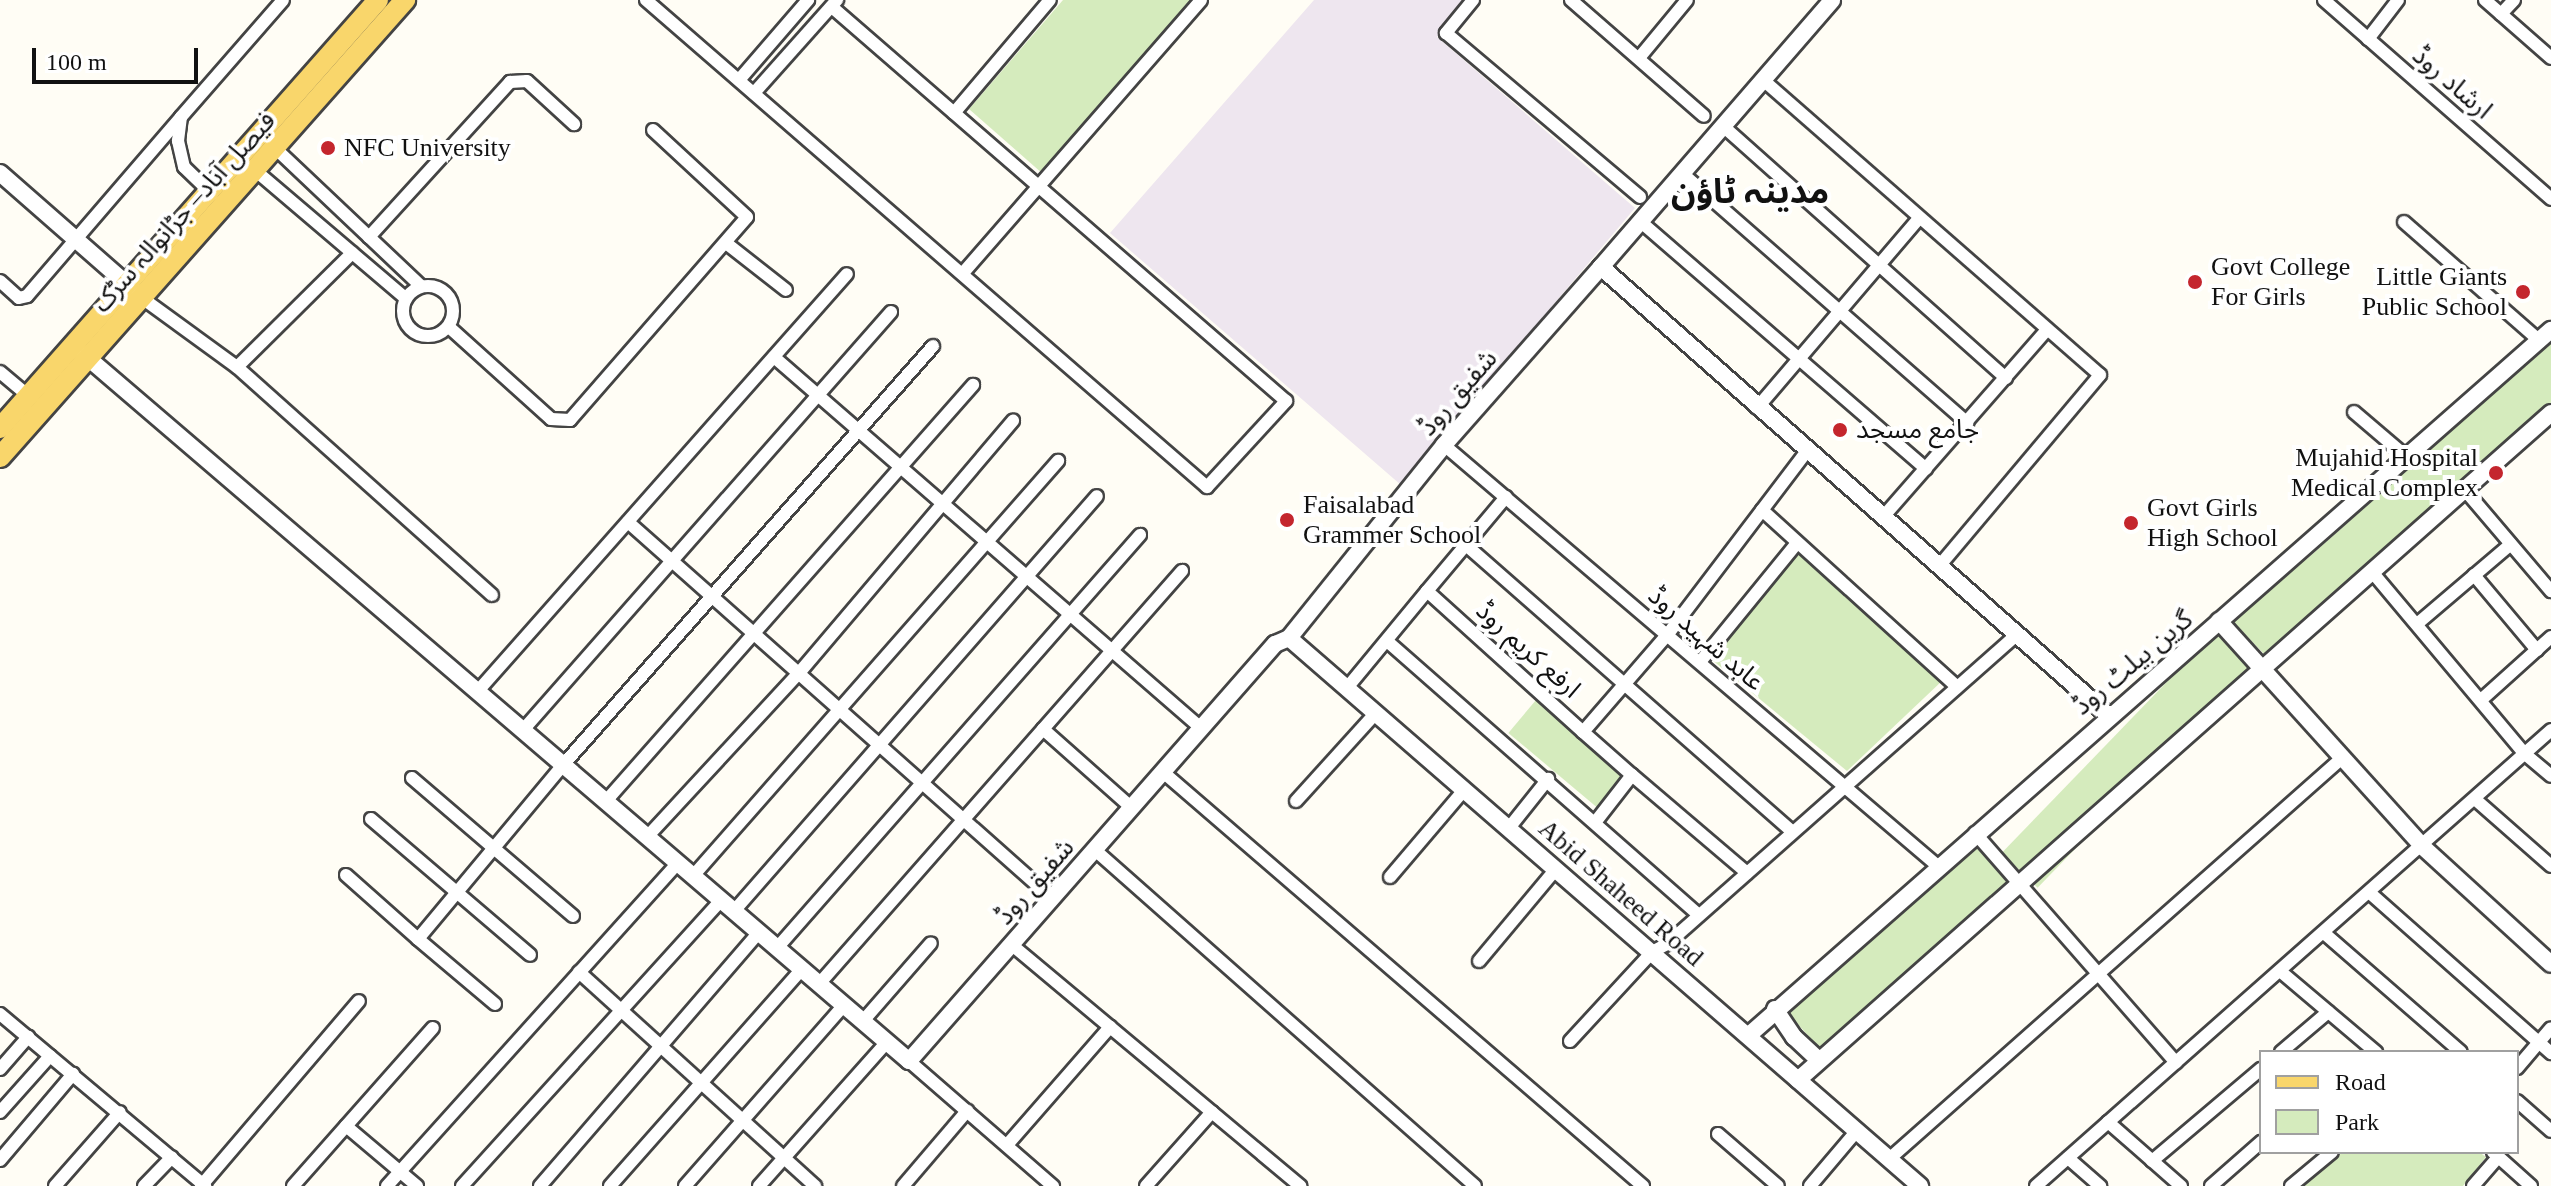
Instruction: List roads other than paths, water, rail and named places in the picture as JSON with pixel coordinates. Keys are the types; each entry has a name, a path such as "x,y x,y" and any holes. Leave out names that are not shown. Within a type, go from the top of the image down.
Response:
{"main road":[{"name":"فیصل آباد– جڑانوالہ سڑک","path":"136,292 212,194 378,0"},
{"name":"فیصل آباد– جڑانوالہ سڑک","path":"0,457 80,352 256,171 405,0"},
{"name":"فیصل آباد– جڑانوالہ سڑک","path":"0,428 27,395 80,352"}],"street":[{"path":"0,281 23,299 283,0"},
{"path":"646,0 1207,487 1286,401 954,113 835,3 754,93"},
{"path":"739,80 808,0"},
{"path":"954,113 1050,0"},
{"path":"963,273 1201,0"},
{"path":"1473,0 1446,33 1640,197"},
{"path":"1571,0 1704,116"},
{"path":"1639,58 1687,0"},
{"path":"1832,0 1601,267 1757,408 1941,564 2108,715"},
{"name":"ارشاد روڈ","path":"2324,0 2551,199"},
{"path":"2368,39 2398,0"},
{"path":"2485,0 2551,58"},
{"path":"2501,14 2514,0"},
{"path":"1762,79 2046,331 2100,375 1941,564"},
{"path":"369,237 510,82 527,81 574,124"},
{"path":"181,117 178,141 184,167 212,194"},
{"path":"1723,126 2006,378"},
{"path":"449,327 551,419 570,420 743,226 744,210 653,130"},
{"path":"256,171 405,298 405,323 413,333 439,335 449,327 452,302 445,292 421,286 275,148"},
{"path":"0,173 136,292 237,367 492,595"},
{"path":"1683,174 1967,423"},
{"path":"1757,408 1919,218"},
{"path":"1641,222 1926,469"},
{"path":"2404,222 2545,336"},
{"path":"726,243 786,290"},
{"path":"237,367 352,253"},
{"name":"شفیق روڈ","path":"909,1061 1275,644 1289,638 1444,445 1601,267"},
{"path":"477,692 847,274"},
{"path":"405,298 421,286"},
{"path":"523,730 891,312"},
{"path":"1883,517 2046,331"},
{"name":"گرین بیلٹ روڈ","path":"1749,1035 2108,715 2409,459 2545,336"},
{"path":"418,939 563,765 933,346"},
{"path":"80,352 1053,1186"},
{"path":"774,357 1201,728"},
{"path":"0,372 27,395"},
{"path":"606,801 973,385"},
{"path":"2354,412 2409,459"},
{"path":"1798,1080 2551,413"},
{"path":"647,837 799,673 1013,421"},
{"name":"عابد شہید روڈ","path":"1444,445 1939,867"},
{"name":"ارفع کریم روڈ","path":"1427,591 1583,732 1668,634 1807,451"},
{"path":"693,876 1058,461"},
{"path":"2465,490 2551,591"},
{"path":"462,1186 621,1010 727,905 879,745 1097,496"},
{"path":"1346,689 1506,497"},
{"path":"1762,510 1955,685"},
{"path":"628,522 1053,899"},
{"path":"777,948 1140,535"},
{"path":"1700,662 1797,543"},
{"path":"2417,624 2511,544"},
{"path":"1466,545 1792,831"},
{"path":"819,984 1182,571"},
{"path":"2373,573 2525,754 2551,776"},
{"path":"2474,575 2537,650"},
{"path":"2219,621 2423,847 2551,964"},
{"path":"1570,1041 1652,952 1699,915 1955,685 2018,634"},
{"path":"2481,700 2551,637"},
{"name":"Abid Shaheed Road","path":"1289,638 1749,1035 1855,1133 1920,1186"},
{"path":"1387,641 1597,820 1699,915"},
{"path":"1296,801 1375,714"},
{"path":"1043,729 1132,808"},
{"path":"2036,1186 2423,847 2551,730"},
{"path":"1583,732 1747,873"},
{"path":"1888,1160 2342,758"},
{"path":"1163,772 1643,1186"},
{"path":"1597,820 1632,775"},
{"path":"412,778 573,916"},
{"path":"1509,828 1548,779"},
{"path":"1390,877 1464,790"},
{"path":"2476,800 2551,866"},
{"path":"371,819 530,955"},
{"path":"1975,833 2176,1063"},
{"path":"1095,850 1475,1186"},
{"path":"387,1186 678,863"},
{"path":"1479,961 1556,869"},
{"path":"346,875 495,1004"},
{"path":"2370,893 2551,1053"},
{"path":"540,1186 759,932"},
{"path":"2324,933 2459,1050"},
{"path":"863,1021 931,943"},
{"path":"1012,945 1300,1186"},
{"path":"610,1186 802,969"},
{"path":"2280,971 2370,1050"},
{"path":"579,972 815,1186"},
{"path":"2,1019 120,1112 203,1185 359,1001"},
{"path":"685,1186 844,1005"},
{"path":"1775,1009 1819,1060"},
{"path":"2283,1050 2328,1012"},
{"path":"1007,1145 1110,1027"},
{"path":"293,1186 433,1028"},
{"path":"2519,1066 2551,1028"},
{"path":"0,1069 28,1037"},
{"path":"759,1186 887,1042"},
{"path":"0,1112 50,1056"},
{"path":"2152,1161 2259,1071"},
{"path":"0,1160 73,1074"},
{"path":"2519,1103 2551,1131"},
{"path":"903,1186 967,1111"},
{"path":"55,1186 120,1112"},
{"path":"1146,1186 1212,1112"},
{"path":"2108,1122 2181,1186"},
{"path":"346,1126 417,1186"},
{"path":"1810,1186 1855,1133"},
{"path":"1718,1134 1778,1186"},
{"path":"2211,1186 2259,1144"},
{"path":"2291,1186 2330,1154"},
{"path":"2473,1186 2495,1154 2531,1186"},
{"path":"144,1186 172,1157"},
{"path":"2068,1158 2100,1186"}],"place":[{"name":"NFC University","path":"328,148"},
{"name":"Govt College For Girls","path":"2195,282"},
{"name":"Little Giants Public School","path":"2523,292"},
{"name":"جامع مسجد","path":"1840,430"},
{"name":"Mujahid Hospital Medical Complex","path":"2496,473"},
{"name":"Faisalabad Grammer School","path":"1287,520"},
{"name":"Govt Girls High School","path":"2131,523"}],"district":[{"name":"مدینہ ٹاؤن","path":"1750,192"}]}
